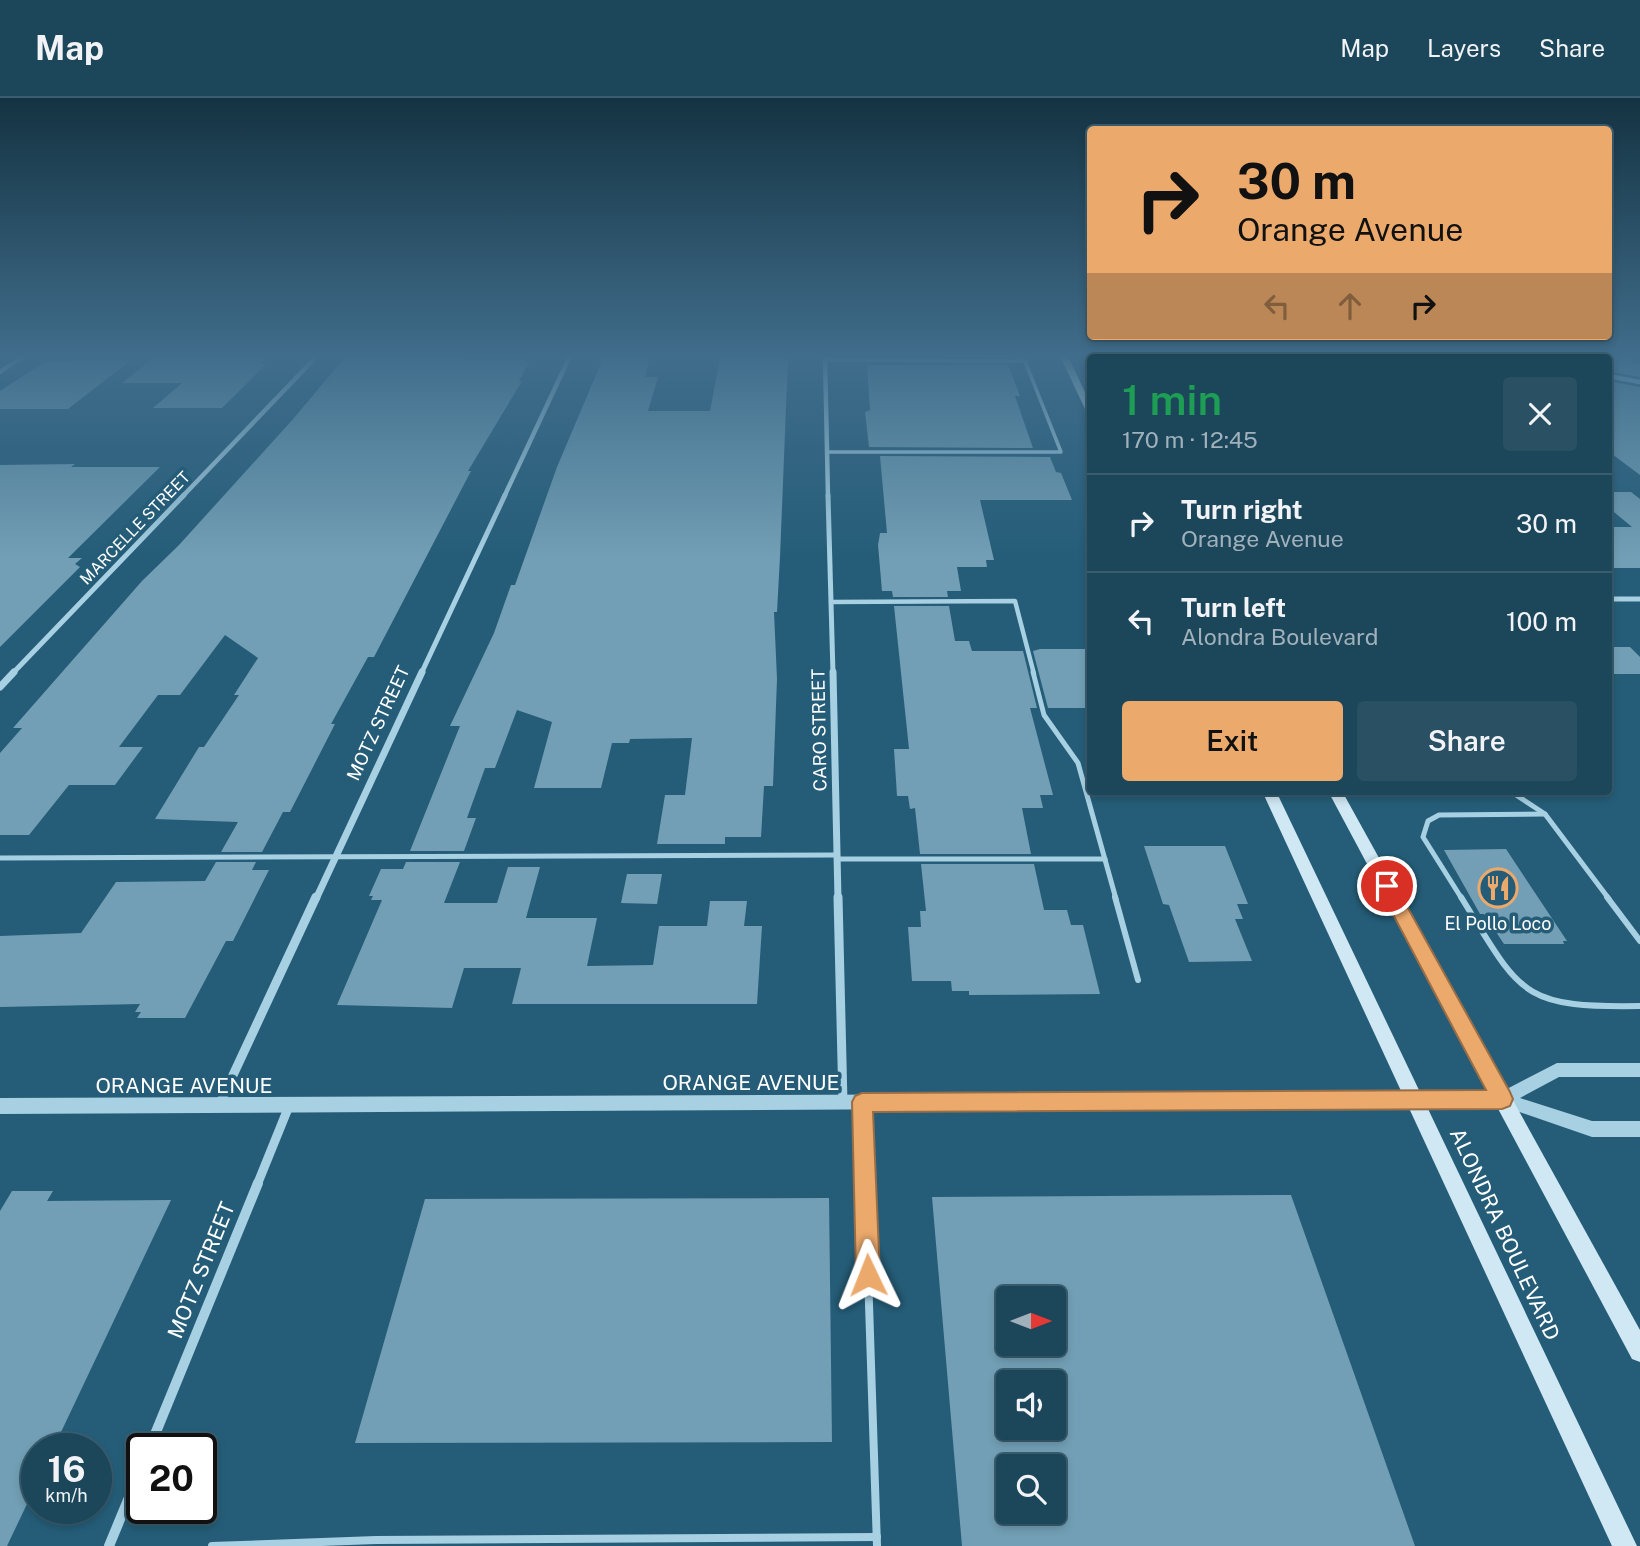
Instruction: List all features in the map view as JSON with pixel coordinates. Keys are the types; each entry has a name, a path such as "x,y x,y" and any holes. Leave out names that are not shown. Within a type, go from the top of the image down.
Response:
{"main road":[{"name":"ALONDRA BOULEVARD","path":"1271,795 1625,1546"},
{"path":"1337,795 1640,1351"}],"street":[{"name":"MARCELLE STREET","path":"0,687 252,424"},
{"name":"MOTZ STREET","path":"218,1105 538,424"},
{"name":"CARO STREET","path":"827,424 843,1102"},
{"path":"1612,599 1640,599"},
{"name":"ORANGE AVENUE","path":"1502,1099 1557,1070 1640,1070"},
{"name":"ORANGE AVENUE","path":"2,1109 218,1105 1502,1099 1592,1129 1640,1129"},
{"name":"MOTZ STREET","path":"156,1433 289,1105"},
{"path":"109,1546 126,1505"}],"lane":[{"path":"828,452 1061,452 1050,424"},
{"path":"831,602 1015,601 1044,715 1078,763 1138,980"},
{"path":"1516,795 1545,814 1640,941"},
{"path":"1545,814 1439,815 1428,821 1423,837 1509,975 1523,988 1556,1004 1640,1006"},
{"path":"0,858 1105,859"},
{"path":"212,1546 376,1540 877,1541 862,1102"}],"building":[{"path":"289,424 496,424 468,471 471,471 374,657 368,657 331,724 335,724 290,812 283,812 262,852 221,852 238,822 155,819 199,747 204,747 239,695 234,695 258,658 225,635 180,695 158,695 119,747 143,747 115,785 69,785 29,835 0,835 0,753 22,728 13,728 142,581 179,545"},
{"path":"575,424 785,424 777,612 774,612 777,679 773,786 764,786 761,837 725,837 725,844 657,844 665,795 685,795 692,738 630,739 629,743 612,743 601,788 534,788 552,722 517,710 495,768 485,768 467,818 476,818 464,851 410,851 460,726 450,726 494,633 511,585 515,585"},
{"path":"866,424 1025,424 1033,448 869,447"},
{"path":"1612,424 1640,424 1640,475 1612,454"},
{"path":"880,456 1050,457 1056,472 1061,473 1072,500 980,500 994,560 986,560 987,567 957,567 961,591 947,591 948,597 893,597 892,591 882,591 878,545 880,533 887,533"},
{"path":"75,464 71,467 160,467 68,558 82,558 75,564 80,567 0,647 0,465"},
{"path":"1612,492 1631,492 1640,499 1640,568 1612,568 1612,527 1632,527 1612,510"},
{"path":"894,606 949,606 955,641 969,641 972,651 1023,651 1037,708 1030,708 1053,795 1040,795 1043,808 1022,808 1031,854 920,854 915,808 910,809 908,796 897,796 894,749 909,749"},
{"path":"1612,647 1630,647 1640,657 1640,674 1612,674"},
{"path":"1087,649 1087,708 1048,708 1033,651"},
{"path":"1144,846 1225,846 1248,904 1237,904 1243,919 1235,919 1252,961 1189,962 1169,905 1163,904"},
{"name":"El Pollo Loco","path":"1506,849 1567,941 1563,941 1564,944 1504,944 1484,914 1480,914 1444,850"},
{"path":"216,862 256,862 252,870 269,870 233,941 226,941 185,1018 137,1018 141,1012 135,1012 140,1004 0,1007 0,936 81,933 116,882 205,881"},
{"path":"406,862 460,862 444,903 497,903 508,867 540,867 526,918 597,918 587,966 653,965 659,926 707,926 710,901 747,901 744,926 762,926 757,1004 512,1004 521,968 464,968 452,1008 337,1005 382,900 371,900 373,896 369,896 381,869 403,869"},
{"path":"921,864 1034,864 1044,910 1067,910 1071,925 1083,925 1100,994 969,995 969,991 952,991 951,981 912,981 908,927 921,927 920,911 926,911"},
{"path":"627,874 662,874 657,904 621,903"},
{"path":"12,1191 53,1191 47,1201 171,1200 61,1433 21,1433 21,1517 7,1546 0,1546 0,1211"},
{"path":"1291,1195 1415,1546 962,1546 932,1197"},
{"path":"829,1198 832,1442 355,1443 425,1199"}],"place":[{"name":"El Pollo Loco","path":"1498,888"}],"route":[{"path":"868,1275 862,1102 1502,1099 1387,886"}]}
